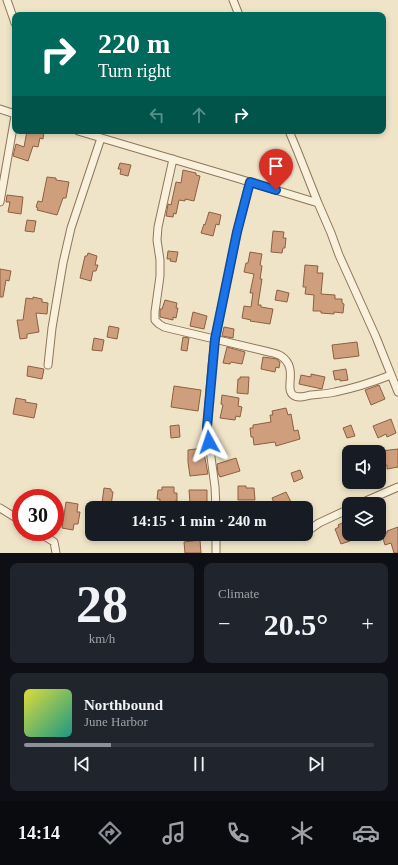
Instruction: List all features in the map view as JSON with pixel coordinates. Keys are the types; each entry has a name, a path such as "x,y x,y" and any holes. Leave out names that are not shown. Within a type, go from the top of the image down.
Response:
{"street":[{"path":"7,0 12,14"},
{"path":"233,0 238,12"},
{"path":"0,109 12,114"},
{"path":"0,202 12,132"},
{"path":"87,134 318,203"},
{"path":"290,134 339,255 376,337 398,392"},
{"path":"48,366 52,328 63,263 71,228 100,138"},
{"path":"173,159 158,227 157,240 160,260 160,276 155,312 156,320 159,324 164,327 269,352 280,356 289,364 291,372 290,391 293,396 300,398 349,389 391,375"},
{"path":"216,501 207,427 215,339 237,232 250,182"},
{"path":"375,497 398,487"},
{"path":"0,508 12,515"},
{"path":"313,528 342,512"},
{"path":"52,541 54,542 56,553"},
{"path":"216,541 216,553"}],"building":[{"path":"26,134 44,134 43,139 40,138 38,147 33,146 28,161 13,156 16,144 24,147"},
{"path":"120,163 131,165 128,176 120,174 121,169 118,169"},
{"path":"183,170 196,173 196,175 200,176 194,201 185,199 185,201 179,200 176,214 174,213 173,217 166,216 168,204 171,205 176,182 181,183"},
{"path":"47,177 69,182 66,198 63,198 57,215 37,210 38,208 36,207 38,201 42,202"},
{"path":"7,195 23,197 21,214 8,212 10,202 6,202"},
{"path":"209,212 221,215 219,225 216,224 213,236 201,233"},
{"path":"27,220 36,221 34,232 25,231"},
{"path":"273,231 284,232 283,238 286,238 285,248 283,248 282,253 271,252"},
{"path":"168,251 178,252 176,262 170,261 171,259 167,259"},
{"path":"250,252 262,254 260,279 262,279 258,305 273,309 270,324 250,321 251,320 242,318 244,306 251,307 253,293 250,293 254,274 244,272 246,263 248,263"},
{"path":"88,253 97,256 95,265 98,265 96,271 93,271 91,281 80,278 85,256 87,256"},
{"path":"305,265 318,266 317,273 323,273 321,294 335,295 335,299 342,299 342,303 344,304 343,313 334,312 334,314 313,311 314,295 305,294 306,287 303,287"},
{"path":"0,269 11,271 9,281 6,280 3,297 0,297"},
{"path":"277,290 289,293 287,302 275,300"},
{"path":"33,297 42,299 42,302 48,303 47,314 36,313 39,332 27,334 27,338 20,339 17,320 23,320 26,298 33,299"},
{"path":"165,300 177,303 176,308 178,308 176,318 173,317 173,320 160,317 160,309 162,309"},
{"path":"193,312 207,316 204,329 190,326"},
{"path":"109,326 119,328 117,339 107,337"},
{"path":"224,327 234,329 233,338 222,336"},
{"path":"183,337 189,338 187,351 181,350"},
{"path":"94,338 104,340 102,351 92,350"},
{"path":"357,342 359,356 334,359 332,345"},
{"path":"227,347 245,352 242,364 231,362 230,364 223,363"},
{"path":"263,357 277,359 280,362 279,368 276,367 275,372 261,369"},
{"path":"28,366 44,369 42,379 27,376"},
{"path":"346,369 348,380 335,380 333,371"},
{"path":"311,374 325,377 322,389 299,384 301,375 311,377"},
{"path":"240,377 249,377 248,394 237,393 238,379 240,379"},
{"path":"379,385 385,399 371,405 365,390"},
{"path":"174,386 201,390 198,411 171,407"},
{"path":"222,395 239,398 238,406 242,407 240,417 236,416 235,420 220,418 223,405 221,404"},
{"path":"16,398 26,400 25,402 37,404 34,418 13,414"},
{"path":"286,408 288,415 291,414 294,431 298,430 300,439 276,446 275,442 254,445 250,428 253,428 253,425 271,422 270,415 273,415 272,411"},
{"path":"391,419 396,433 387,437 386,434 378,438 373,426"},
{"path":"179,425 180,437 171,438 170,426"},
{"path":"351,425 355,436 347,438 343,428"},
{"path":"203,448 208,474 190,476 188,450"},
{"path":"398,449 398,467 387,469 386,450"},
{"path":"236,458 240,471 220,477 217,464"},
{"path":"300,470 303,478 294,482 291,473"},
{"path":"238,486 254,488 255,500 238,500"},
{"path":"162,487 174,487 174,493 177,493 177,501 160,501 160,499 157,499 158,490 162,490"},
{"path":"104,488 111,489 113,492 112,501 102,501"},
{"path":"189,490 207,490 207,501 190,501"},
{"path":"286,492 290,501 273,501 272,498"},
{"path":"66,502 78,504 77,512 80,512 78,524 74,524 73,530 64,528"},
{"path":"342,523 342,541 350,541 341,544 335,529 339,527 338,525"},
{"path":"398,527 398,553 394,553 391,543 385,545 384,541 386,541 387,531"},
{"path":"200,541 201,553 185,553 184,542"}],"route":[{"path":"209,442 207,427 215,339 237,232 250,182 276,190"}]}
